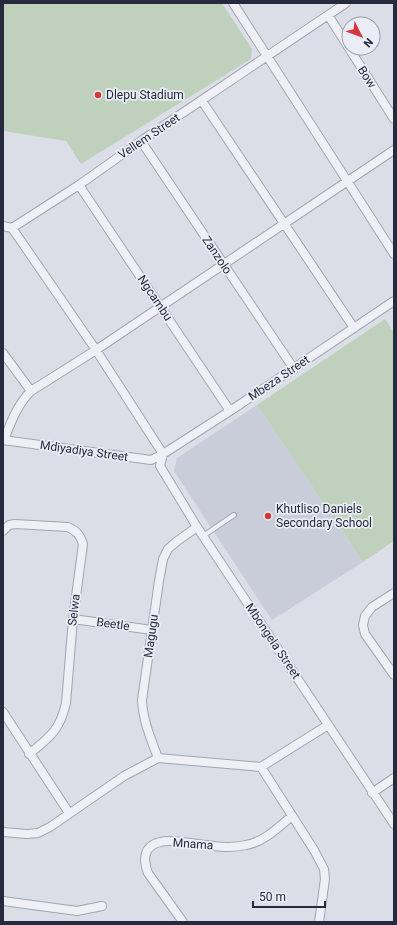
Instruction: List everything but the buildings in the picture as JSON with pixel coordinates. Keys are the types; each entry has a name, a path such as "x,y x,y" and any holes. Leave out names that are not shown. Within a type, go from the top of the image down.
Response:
{"street":[{"path":"233,3 266,57 394,254"},
{"name":"Vellem Street","path":"12,228 346,3"},
{"name":"Bow","path":"328,16 394,119"},
{"path":"202,101 354,328"},
{"name":"Zanzolo","path":"141,140 294,369"},
{"path":"4,440 22,400 31,391 96,350 394,150"},
{"name":"Ngcambu","path":"79,184 230,411"},
{"path":"3,226 12,228 96,350 163,454"},
{"name":"Mbeza Street","path":"163,454 294,369 394,301"},
{"path":"3,353 31,391"},
{"name":"Mdiyadiya Street","path":"4,440 151,460 163,454"},
{"name":"Mbongela Street","path":"163,454 160,466 197,527 394,824"},
{"name":"Selwa","path":"3,531 9,525 23,524 68,527 75,530 80,536 83,544 73,619 66,703 63,716 52,734 29,754"},
{"name":"Magugu","path":"158,758 142,712 142,700 158,581 163,559 168,549 197,527"},
{"path":"394,593 372,607 366,616 363,625 365,634 394,675"},
{"name":"Beetle","path":"73,619 152,630"},
{"path":"3,712 29,754 69,813"},
{"path":"3,832 27,834 38,833 50,827 124,776 158,758 261,767 328,725"},
{"path":"261,767 314,850 324,869 325,879 319,922"},
{"path":"372,793 394,778"},
{"name":"Mnama","path":"183,922 148,873 145,864 145,856 150,847 160,842 174,841 246,846 257,842 268,835 292,816"},
{"path":"3,901 77,911 102,906"}],"lane":[{"path":"203,536 234,515"}],"shaded area":[{"name":"Khutliso Daniels Secondary School","path":"257,405 363,562 272,620 174,471 177,458"}],"green space":[{"name":"Dlepu Stadium","path":"3,3 222,3 252,49 251,59 81,164 66,141 3,131"},
{"path":"385,319 394,333 394,541 363,562 257,405"}],"place":[{"name":"Dlepu Stadium","path":"98,95"},
{"name":"Khutliso Daniels Secondary School","path":"268,516"}]}
